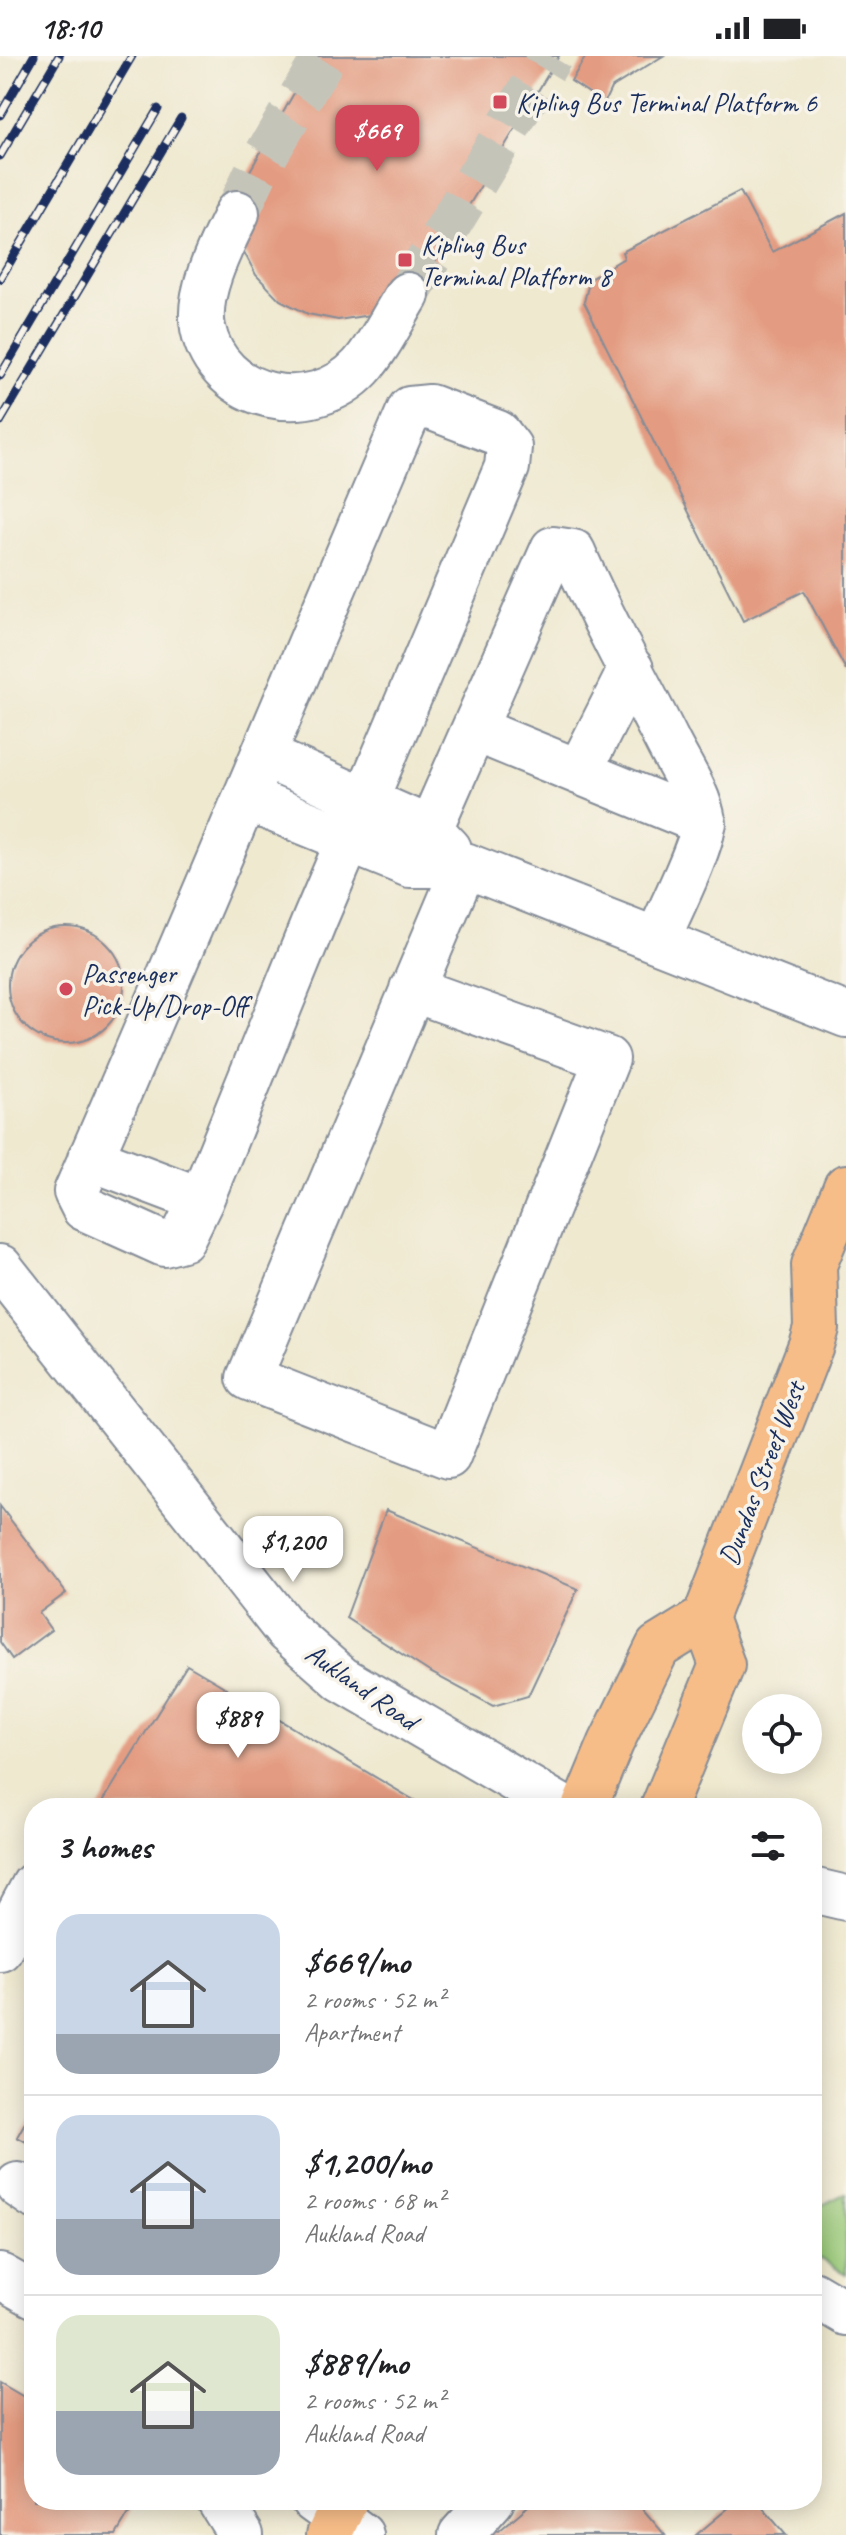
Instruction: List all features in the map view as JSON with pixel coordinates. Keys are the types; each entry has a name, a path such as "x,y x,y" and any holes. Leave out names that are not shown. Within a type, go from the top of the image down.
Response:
{"main road":[{"name":"Dundas Street West","path":"705,1618 831,1317 814,1265 846,1187"},
{"path":"589,1798 658,1647 705,1618 722,1665 667,1798"}],"street":[{"path":"237,213 208,276 203,325 212,355 234,380 244,385 263,394 297,398 332,390 362,367 407,295"},
{"path":"430,407 498,433 509,447 507,467 201,1200 182,1239 164,1244 84,1208 76,1192 263,755 410,409 430,407"},
{"path":"430,829 553,549 573,552 594,602 692,790 704,823 689,867 657,940"},
{"path":"579,772 631,669"},
{"path":"474,729 704,823"},
{"path":"263,755 358,820 410,865 465,865 846,1015"},
{"path":"245,798 358,820 430,829 465,865"},
{"path":"412,989 607,1059 448,1456 249,1378 412,989 465,865"},
{"name":"Aukland Road","path":"0,1267 287,1631 342,1679 546,1798"},
{"path":"822,1892 846,1898"},
{"path":"0,1949 24,1904"},
{"path":"0,2276 24,2289"},
{"path":"822,2299 846,2313"},
{"path":"225,2510 241,2535"},
{"path":"461,2535 483,2510"}],"green space":[{"path":"846,2193 846,2274 822,2260 822,2205"}],"building":[{"path":"315,56 559,56 427,275 412,293 370,315 338,320 308,314 280,300 256,275 244,252 238,225 242,185"},
{"path":"586,56 663,56 611,88 604,103 571,81"},
{"path":"740,191 772,252 846,213 846,670 804,591 743,621 584,302 590,279 624,258 622,252"},
{"name":"Passenger Pick-Up/Drop-Off","path":"66,927 88,931 107,944 120,963 124,985 120,1007 107,1026 88,1039 66,1043 44,1039 25,1026 12,1007 8,985 12,963 25,944 44,931"},
{"path":"0,1506 66,1593 39,1613 51,1630 12,1659 0,1642"},
{"path":"386,1510 578,1589 528,1696 493,1706 428,1671 346,1618"},
{"path":"187,1665 410,1798 105,1798"},
{"path":"24,2124 24,2141 17,2137"},
{"path":"0,2382 24,2396 24,2510 131,2510 116,2535 0,2535"},
{"path":"523,2510 644,2510 665,2535 478,2535 482,2527 499,2531"},
{"path":"726,2510 765,2510 786,2535 696,2535"}],"tunnel":[{"path":"237,213 257,170 325,56"},
{"path":"407,295 551,56"}],"railway":[{"path":"0,115 34,56"},
{"path":"0,156 59,56"},
{"path":"0,279 132,56"},
{"path":"0,376 158,109"},
{"path":"0,422 181,118"}],"place":[{"name":"Kipling Bus Terminal Platform 6","path":"500,102"},
{"name":"Kipling Bus Terminal Platform 8","path":"405,260"},
{"name":"Passenger Pick-Up/Drop-Off","path":"66,989"}]}
